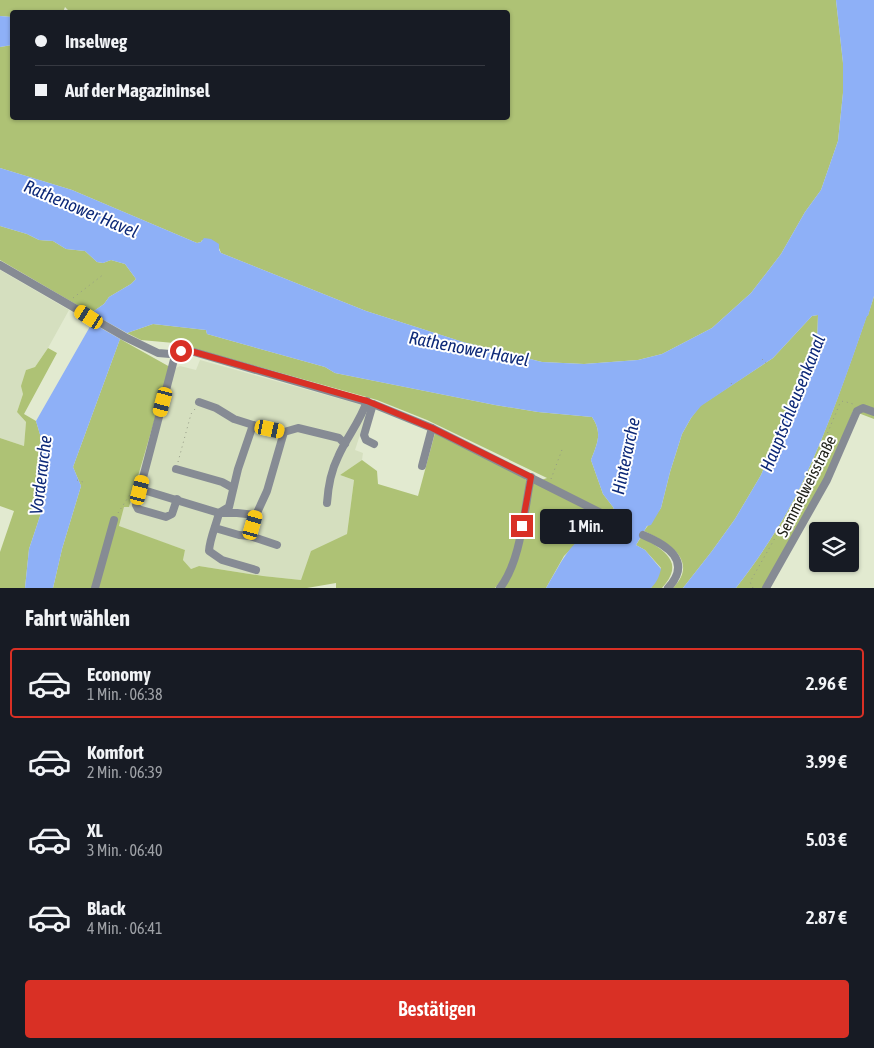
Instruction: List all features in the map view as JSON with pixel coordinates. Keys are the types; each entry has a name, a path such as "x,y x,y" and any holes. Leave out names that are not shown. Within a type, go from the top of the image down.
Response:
{"street":[{"path":"0,265 89,317 158,353 170,354 186,350 370,403 432,428 615,520"},
{"path":"176,352 136,505 138,509 166,517 172,514 177,499"},
{"path":"199,402 216,408 234,419 254,425 284,432 298,428 339,438 345,444"},
{"path":"370,403 364,435 366,440 374,444"},
{"path":"327,504 328,491 337,458 370,403"},
{"path":"863,408 874,412"},
{"name":"Semmelweisstraße","path":"766,588 827,480 857,411 863,408"},
{"path":"254,425 229,507 219,513 210,538 209,551 222,560 256,570"},
{"path":"422,466 432,428"},
{"path":"250,536 256,515 267,491 284,432"},
{"path":"176,468 222,482 234,488"},
{"path":"500,588 506,580 515,558 531,477"},
{"path":"140,490 177,499 219,513 256,515"},
{"path":"95,588 114,520"},
{"path":"215,528 278,545"},
{"path":"643,535 664,544 677,561 679,570 675,580 668,588"}],"path":[{"path":"66,303 104,274"},
{"path":"762,359 768,365"},
{"path":"731,383 734,387"},
{"path":"754,588 750,582 808,480 840,403 843,401 863,408"},
{"path":"176,468 191,414 199,402"},
{"path":"548,486 563,447"},
{"path":"77,480 83,482"}],"shaded area":[{"path":"0,270 69,310 35,367 26,370 23,394 17,412 26,422 24,446 0,438"},
{"path":"200,360 369,407 355,450 363,453 362,460 340,475 354,480 347,534 301,580 199,566 191,569 183,560 185,550 119,527 124,506 129,507 170,367 174,369 180,366 196,370"}],"green space":[{"path":"0,0 836,0 843,63 843,93 838,141 821,190 805,212 781,254 751,293 712,328 662,354 638,360 584,364 542,362 463,342 366,311 221,253 219,248 202,240 197,243 72,190 0,168 0,47 10,45 10,120 510,120 510,10 68,10 65,7 64,10 10,10 10,17 0,16"},
{"path":"0,226 27,234 39,240 53,241 66,249 85,251 97,262 103,263 111,260 125,264 136,279 109,297 104,304 91,313 0,260"},
{"path":"874,296 874,419 853,411 827,474 764,588 736,588 773,535 804,479 830,418"},
{"path":"818,315 817,345 761,475 735,519 712,551 683,588 673,588 680,578 683,569 682,561 670,546 644,531 661,508 682,434 700,406 773,358 812,316"},
{"path":"153,324 206,330 207,334 325,367 335,373 495,405 538,412 592,417 597,428 598,438 591,460 603,494 613,507 617,517 609,531 589,531 564,556 546,588 503,588 533,483 547,478 427,420 377,400 174,343 141,340 127,333"},
{"path":"120,339 170,367 129,507 124,507 119,526 185,550 183,560 191,569 199,566 301,580 311,551 347,534 354,480 340,475 362,460 377,471 378,484 418,496 435,433 522,476 528,482 513,557 503,578 495,588 336,588 336,583 307,588 53,588 62,549 81,486 73,467"},
{"path":"48,348 57,353 24,414 36,421 41,438 38,465 46,487 41,513 29,549 25,588 0,588 0,552 14,511 0,506 0,438 24,446 26,422 17,412 23,394 21,386 26,370 35,367"},
{"path":"641,537 664,552 672,564 669,579 662,588 651,588 661,568 645,550 636,545"}],"water":[{"path":"836,0 874,0 874,296 838,398 804,479 773,535 736,588 683,588 735,519 761,475 817,345 818,315 812,316 773,358 701,406 691,418 682,434 661,508 651,525 647,526 636,545 645,550 661,569 655,584 651,588 546,588 574,544 582,537 601,528 609,531 617,517 613,507 603,494 591,460 598,438 597,428 592,417 538,412 495,405 335,373 325,367 207,334 206,330 153,324 127,333 91,313 104,304 109,297 136,279 125,264 111,260 103,263 97,262 85,251 66,249 53,241 39,240 27,234 0,226 0,168 72,190 197,243 201,242 204,238 211,239 219,244 221,253 366,311 463,342 542,362 584,364 638,360 662,354 712,328 751,293 781,254 805,212 821,190 838,141 843,93 843,63"},
{"path":"0,16 10,17 10,45 0,47"},
{"path":"92,323 120,339 73,467 81,486 62,549 53,588 25,588 29,549 41,513 46,487 38,465 41,438 36,421"}],"route":[{"path":"181,351 194,352 367,401 432,428 531,477 522,526"}],"water label":[{"name":"Rathenower Havel","path":"81,209"},
{"name":"Rathenower Havel","path":"469,349"},
{"name":"Hauptschleusenkanal","path":"793,403"},
{"name":"Hinterarche","path":"626,456"},
{"name":"Vorderarche","path":"41,475"}]}
